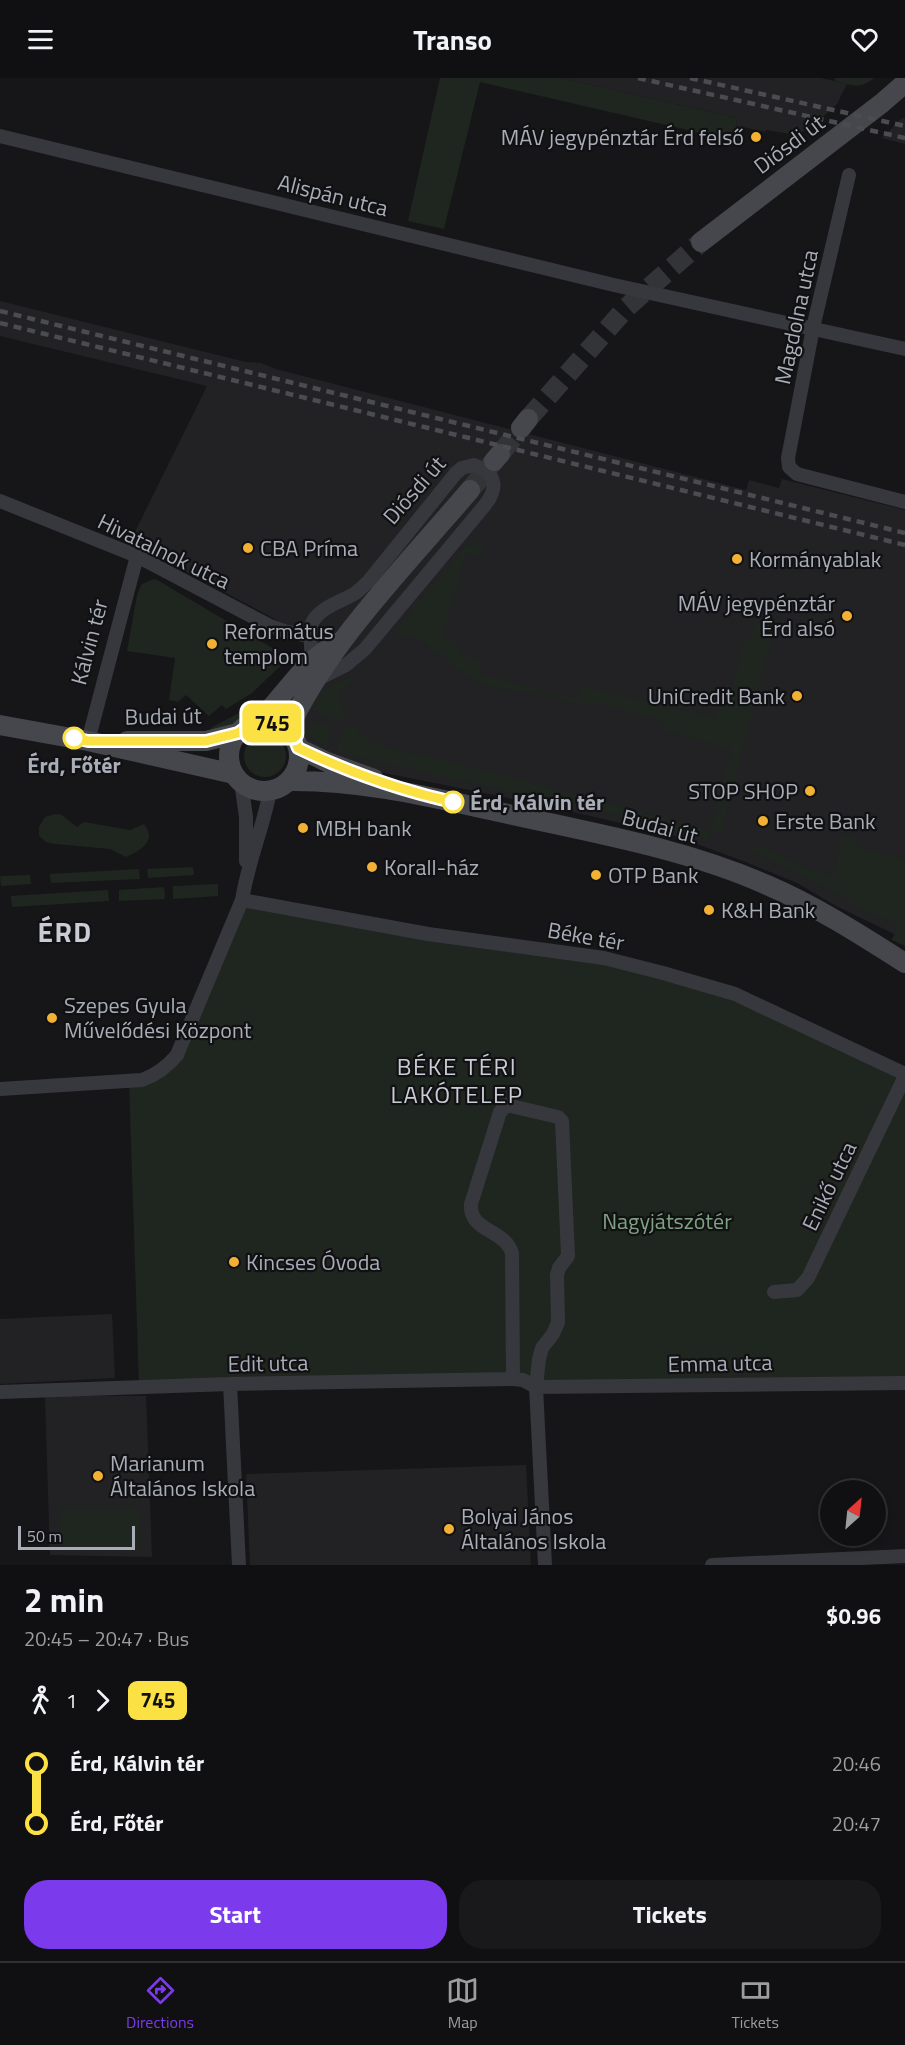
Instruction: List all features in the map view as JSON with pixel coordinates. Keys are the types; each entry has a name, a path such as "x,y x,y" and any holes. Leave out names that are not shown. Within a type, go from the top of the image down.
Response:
{"main road":[{"name":"Diósdi út","path":"701,242 905,83"},
{"name":"Diósdi út","path":"259,722 313,672 470,490"},
{"name":"Diósdi út","path":"288,730 313,672"},
{"path":"259,722 279,724 288,730 298,748 299,760 296,771 289,781 270,791 259,791 238,778 230,764 229,753 238,733 259,722"},
{"name":"Budai út","path":"0,725 88,741 238,778"},
{"name":"Budai út","path":"88,741 206,741 238,733"},
{"name":"Budai út","path":"298,748 327,762 413,793"},
{"name":"Budai út","path":"289,781 330,781 413,793 633,843 724,868 796,898 905,963"},
{"name":"Budai út","path":"880,947 905,956"}],"street":[{"name":"Alispán utca","path":"0,136 656,293 905,350"},
{"name":"Magdolna utca","path":"849,175 813,328 788,458 789,467 797,474 905,502"},
{"name":"Diósdi út","path":"474,465 487,472 494,482 491,497 365,649 346,665 313,672 310,636 312,623 320,613 357,592 368,582 456,473 462,468 474,465"},
{"name":"Hivatalnok utca","path":"0,501 137,556 250,616 286,632 310,636"},
{"name":"Kálvin tér","path":"88,741 137,556"},
{"path":"0,1089 141,1080 153,1076 166,1067 177,1055 242,900 246,872 246,817 238,778"},
{"path":"246,872 264,820 270,791"},
{"name":"Béke tér","path":"242,900 428,934 604,958 663,973 735,994 905,1075"},
{"name":"Enikő utca","path":"774,1292 797,1290 808,1278 905,1075"},
{"path":"513,1379 512,1253 510,1245 475,1221 470,1213 500,1112 507,1105 558,1117 562,1121 568,1256 557,1275 558,1322 553,1334 542,1348 536,1387 545,1565"},
{"name":"Edit utca","path":"0,1392 230,1384 513,1379 524,1380 536,1387"},
{"name":"Emma utca","path":"536,1387 905,1383"},
{"path":"230,1384 239,1565"},
{"path":"712,1565 905,1556"}],"shaded area":[{"path":"561,78 821,78 847,84 837,104 815,124 797,135 743,127 736,125 737,118"},
{"path":"902,118 905,119 905,144 882,138"},
{"path":"0,301 246,362 261,363 276,369 746,490 749,480 779,488 782,479 905,510 905,946 892,940 894,934 836,906 797,883 675,836 548,806 350,766 306,742 302,732 305,641 288,626 130,542 207,386 0,336"},
{"path":"112,1314 115,1378 0,1384 0,1319"},
{"name":"Marianum Általános Iskola","path":"45,1396 146,1396 152,1557 50,1555"},
{"path":"526,1465 531,1565 250,1565 246,1474"}],"green space":[{"path":"440,78 561,78 737,118 736,125 743,127 740,142 480,82 444,229 408,221"},
{"path":"835,78 874,78 855,86 835,81"},
{"path":"477,542 485,544 481,556 466,553 443,638 455,641 466,655 482,662 480,674 577,699 581,686 715,718 720,699 729,700 743,642 751,639 755,622 775,626 721,833 710,830 732,749 662,730 664,721 598,704 583,705 532,691 503,690 489,686 474,680 419,639 399,635 395,630 465,547"},
{"path":"154,579 289,658 252,693 226,709 222,705 209,716 186,695 178,702 169,700 175,658 127,651 137,595 142,584"},
{"path":"357,676 337,694 346,717 335,723 315,710 315,702 323,691 336,683"},
{"path":"268,698 257,711 239,719 229,727 210,734 212,727"},
{"path":"318,722 326,725 332,734 328,747 325,748 312,738 309,731 312,723"},
{"path":"350,724 371,741 385,747 448,761 706,829 710,837 706,839 571,805 341,754 336,747 344,729"},
{"path":"265,735 280,741 286,756 280,771 265,777 250,771 244,756 250,741"},
{"path":"55,814 62,815 77,827 84,822 130,830 144,824 148,830 148,841 141,849 126,857 110,849 46,842 39,836 39,827 45,817"},
{"path":"843,834 857,838 856,847 905,859 905,946 892,940 898,925 752,852 755,843 819,874 820,870 833,876"},
{"path":"193,867 194,875 148,878 147,869"},
{"path":"139,869 140,879 51,883 50,874"},
{"path":"30,875 31,884 1,886 0,876"},
{"path":"218,884 218,896 173,899 173,886"},
{"path":"164,887 165,899 119,901 119,890"},
{"path":"108,890 109,901 12,907 11,896"},
{"name":"Nagyjátszótér","path":"242,900 604,958 711,986 905,1074 905,1382 523,1380 139,1387 129,1081 166,1067"},
{"path":"60,1509 140,1509 141,1549 61,1550"}],"tunnel":[{"path":"528,419 626,308 701,242"},
{"path":"500,454 521,428"},
{"path":"470,490 494,461"}],"railway":[{"path":"638,78 905,138"},
{"path":"690,78 905,126"},
{"path":"0,311 905,533"},
{"path":"0,323 905,545"}],"bus line":[{"name":"745","path":"74,738 88,741 206,741 238,733 259,722 269,722 279,724 288,730 298,748 327,762 413,793 453,802"}],"place":[{"name":"MÁV jegypénztár Érd felső","path":"756,137"},
{"name":"CBA Príma","path":"248,548"},
{"name":"Kormányablak","path":"737,559"},
{"name":"MÁV jegypénztár Érd alsó","path":"847,616"},
{"name":"Református templom","path":"212,644"},
{"name":"UniCredit Bank","path":"797,696"},
{"name":"Érd, Főtér","path":"74,738"},
{"name":"STOP SHOP","path":"810,791"},
{"name":"Érd, Kálvin tér","path":"453,802"},
{"name":"Erste Bank","path":"763,821"},
{"name":"MBH bank","path":"303,828"},
{"name":"Korall-ház","path":"372,867"},
{"name":"OTP Bank","path":"596,875"},
{"name":"K&H Bank","path":"709,910"},
{"name":"Szepes Gyula Művelődési Központ","path":"52,1018"},
{"name":"Kincses Óvoda","path":"234,1262"},
{"name":"Marianum Általános Iskola","path":"98,1476"},
{"name":"Bolyai János Általános Iskola","path":"449,1529"}],"district":[{"name":"ÉRD","path":"65,932"},
{"name":"BÉKE TÉRI LAKÓTELEP","path":"457,1081"}]}
